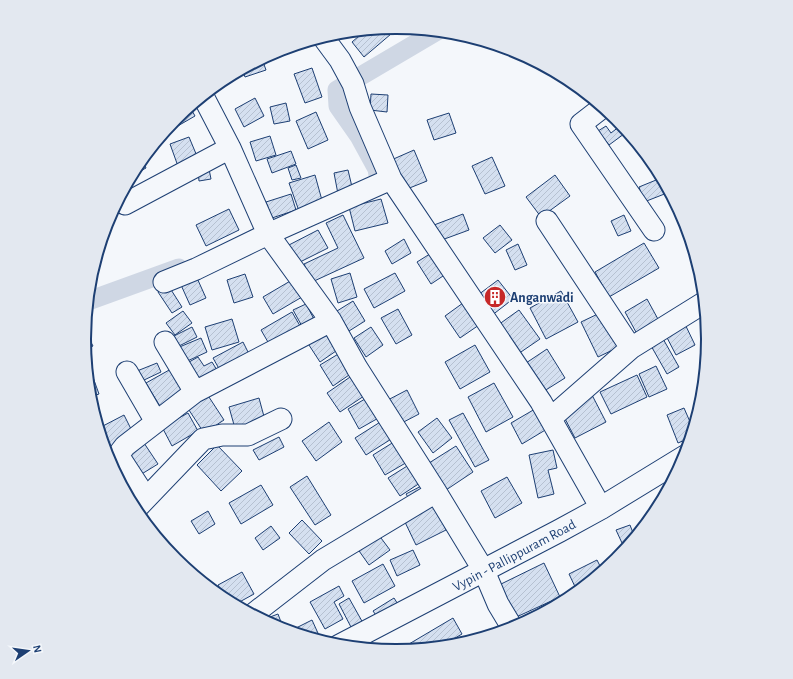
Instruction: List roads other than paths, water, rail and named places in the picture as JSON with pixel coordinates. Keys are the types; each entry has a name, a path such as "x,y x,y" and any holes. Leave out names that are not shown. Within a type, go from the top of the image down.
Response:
{"main road":[{"name":"Vypin - Pallippuram Road","path":"349,641 602,508 676,462"}],"street":[{"path":"327,42 340,60 349,77 360,107 391,179 551,418 602,508"},
{"path":"206,101 230,148 266,230 331,321 357,368 436,492 484,571 498,604 510,623"},
{"path":"599,110 581,124 654,230"},
{"path":"125,204 230,148"},
{"path":"164,282 196,269 266,230 391,179"},
{"path":"547,221 631,348"},
{"path":"551,418 631,348 700,305"},
{"path":"281,419 248,435 222,435 203,439 140,504 118,455 125,446 195,392 331,321"},
{"path":"165,342 195,392"},
{"path":"127,372 156,422"},
{"path":"257,611 322,560 436,492"}],"waterway":[{"path":"378,175 377,169 359,136 338,106 337,90 428,36"},
{"path":"94,299 179,268"}],"place":[{"name":"Anganwadi","path":"495,297"}]}
